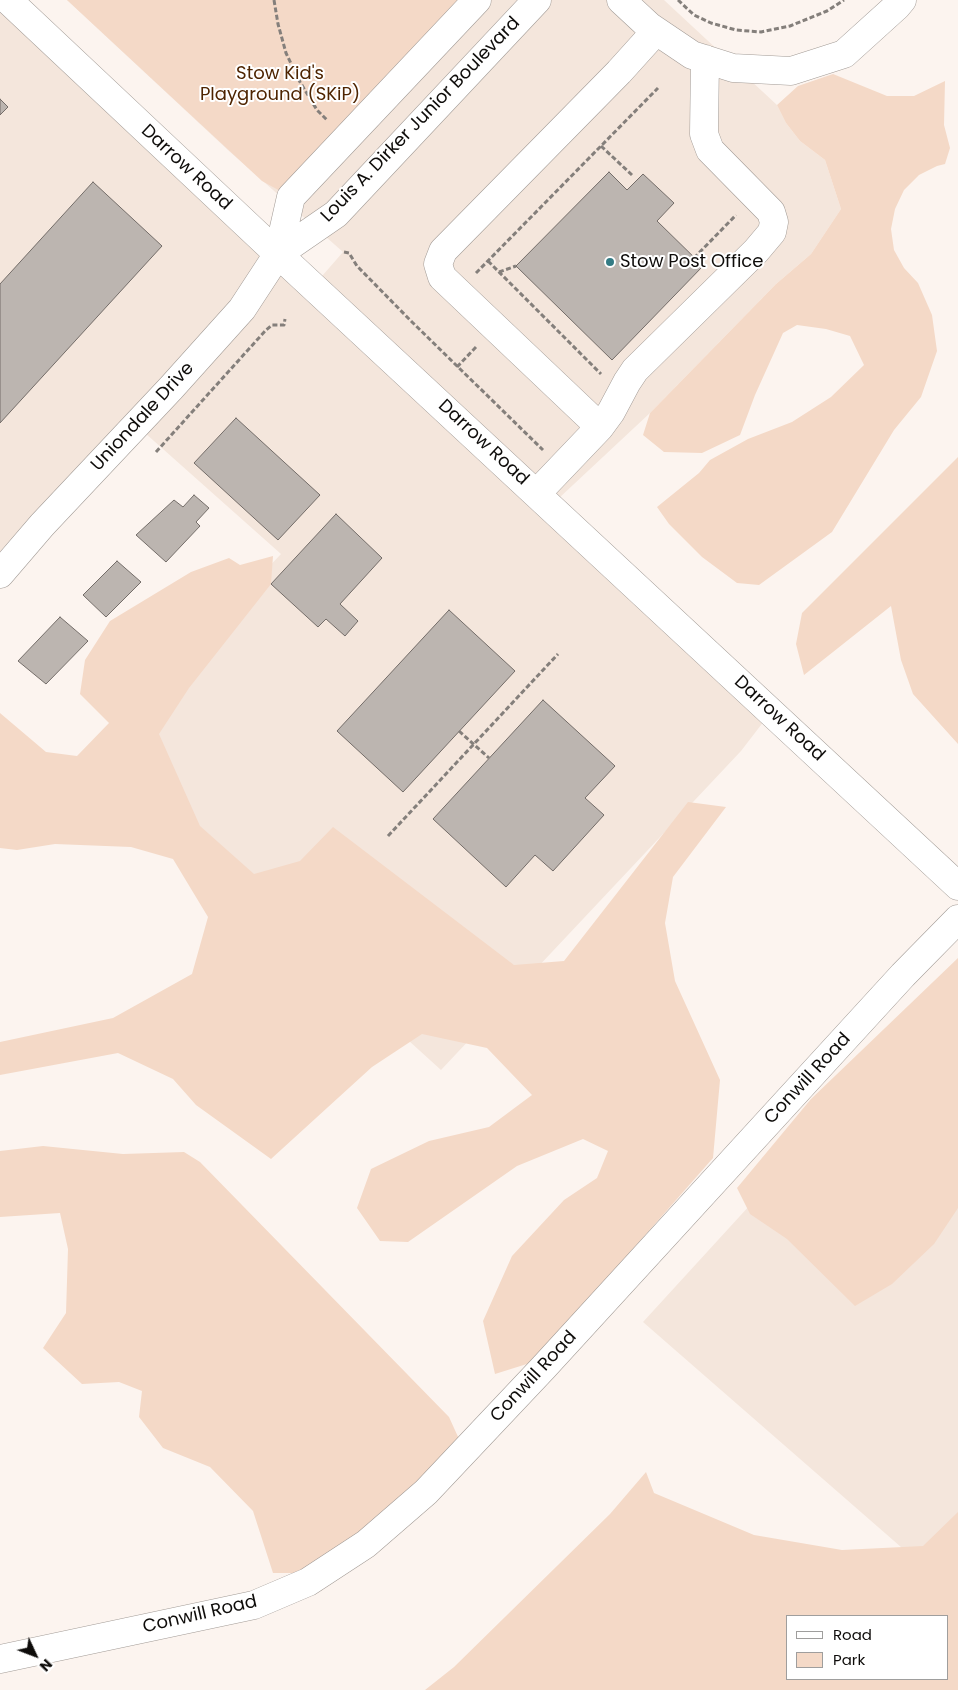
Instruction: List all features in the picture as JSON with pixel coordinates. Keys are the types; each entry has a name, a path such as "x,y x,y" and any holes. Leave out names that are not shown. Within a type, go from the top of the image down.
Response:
{"street":[{"name":"Darrow Road","path":"8,0 278,254 958,886"},
{"path":"278,254 291,197 477,0"},
{"name":"Louis A. Dirker Junior Boulevard","path":"278,254 336,214 536,0"},
{"path":"622,0 656,30 692,54 734,68 791,71 844,54 898,6 902,0"},
{"path":"600,427 442,277 438,264 443,251 619,72 656,30"},
{"path":"537,494 600,427 636,370 756,251 772,232 774,222 772,212 710,150 704,134 705,59"},
{"name":"Uniondale Drive","path":"0,574 42,525 171,388 242,309 278,254"},
{"name":"Conwill Road","path":"0,1659 254,1605 308,1582 366,1544 426,1492 544,1367 903,976 958,919"}],"path":[{"path":"274,0 286,53 300,82 317,110 333,125"},
{"path":"678,0 694,15 711,23 736,30 761,32 790,26 827,11 844,0"},
{"path":"470,279 658,88"},
{"path":"601,146 632,175"},
{"path":"694,258 736,215"},
{"path":"344,252 349,253 357,266 508,418 562,467"},
{"path":"488,261 620,394"},
{"path":"499,272 516,266"},
{"path":"156,452 266,330 272,325 284,325 285,319"},
{"path":"388,836 558,654"},
{"path":"459,731 489,758"}],"shaded area":[{"path":"67,0 664,0 777,105 786,123 800,141 825,160 841,209 811,254 776,284 650,413 558,499 316,283 343,252 229,151"},
{"path":"0,5 269,254 238,305 0,563"},
{"path":"278,254 771,712 741,751 441,1070 92,753 281,554 136,425"},
{"path":"783,1169 958,1177 958,1517 917,1561 643,1322"}],"green space":[{"name":"Stow Kid's Playground (SKiP)","path":"67,0 476,0 291,197 262,181"},
{"path":"833,74 887,96 914,96 945,81 944,125 950,148 945,164 919,175 904,190 895,209 891,229 894,250 904,268 918,283 932,315 937,351 921,397 894,430 832,532 759,585 737,583 702,557 669,524 657,507 699,473 710,460 748,439 792,422 831,397 864,365 850,336 826,329 797,325 783,333 755,395 740,435 702,453 664,452 643,435 650,413 776,284 811,254 841,209 825,160 800,141 786,123 777,105 798,86"},
{"path":"958,457 958,744 913,694 901,660 891,606 804,675 796,644 802,613"},
{"path":"273,556 271,584 189,688 159,734 200,826 254,874 300,861 333,827 514,965 564,961 688,802 726,807 673,877 665,923 675,981 720,1080 713,1158 574,1316 530,1363 495,1374 483,1321 512,1256 564,1200 597,1178 608,1151 583,1139 517,1166 408,1242 380,1241 357,1208 371,1169 429,1141 489,1127 532,1095 487,1048 422,1034 372,1067 271,1159 196,1105 173,1079 118,1053 0,1075 0,1042 113,1018 192,974 208,917 173,859 131,847 55,844 17,850 0,848 0,713 46,752 77,756 109,723 80,694 85,660 110,621 191,572 229,558 240,565"},
{"path":"958,958 958,1208 934,1244 892,1284 855,1306 787,1239 750,1214 737,1188 811,1099"},
{"path":"43,1146 123,1154 184,1152 200,1162 449,1417 459,1439 379,1522 327,1556 296,1573 273,1573 253,1511 210,1467 163,1448 139,1417 142,1391 119,1382 82,1384 43,1348 66,1313 68,1249 60,1213 0,1217 0,1151"},
{"path":"646,1472 654,1493 754,1535 842,1550 923,1546 958,1512 958,1690 425,1690 454,1667 610,1514"}],"building":[{"path":"0,99 8,107 0,115"},
{"name":"Stow Post Office","path":"609,172 627,190 643,174 674,203 657,221 703,266 612,360 516,266"},
{"path":"93,182 162,246 0,423 0,284"},
{"path":"236,418 320,495 278,540 194,463"},
{"path":"194,495 209,508 196,522 200,526 166,562 136,535 174,500 183,507"},
{"path":"336,514 382,558 340,604 358,621 345,636 326,619 318,627 271,584"},
{"path":"117,561 141,582 106,617 83,595"},
{"path":"449,610 515,671 403,792 337,731"},
{"path":"60,617 88,641 46,684 18,661"},
{"path":"543,700 615,766 585,798 604,815 553,871 535,855 506,887 433,819"}],"place":[{"name":"Stow Post Office","path":"610,262"}]}
